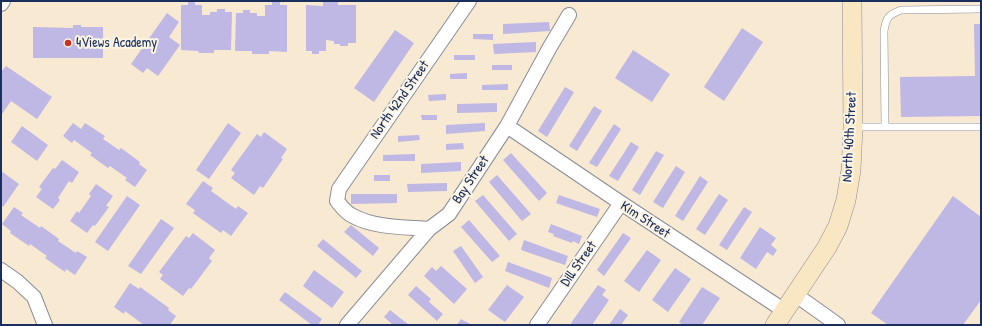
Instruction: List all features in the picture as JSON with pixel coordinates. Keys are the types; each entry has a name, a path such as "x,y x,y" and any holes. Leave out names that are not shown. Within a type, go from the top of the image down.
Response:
{"street":[{"name":"North 42nd Street","path":"429,229 370,223 352,216 344,210 337,201 339,188 469,1"},
{"name":"North 40th Street","path":"780,318 827,247 838,226 846,200 850,181 853,127 852,1"},
{"name":"Bay Street","path":"346,325 429,229 449,214 507,126 569,15"},
{"name":"Kim Street","path":"507,126 621,203 780,318"},
{"name":"Dill Street","path":"537,325 621,203"},
{"path":"1,270 18,282 34,297 45,325"},
{"path":"796,295 838,325"}],"lane":[{"path":"885,127 884,31 885,22 891,14 901,10 981,9"},
{"path":"853,127 981,127"}],"building":[{"path":"188,2 195,2 195,5 202,5 202,15 210,15 210,12 217,12 217,9 225,9 225,12 232,12 231,50 214,50 214,53 199,53 198,51 181,50 181,5 188,5"},
{"path":"272,2 280,2 280,5 287,5 287,52 269,51 269,54 252,54 252,51 235,51 236,13 243,13 243,10 250,10 250,13 257,13 257,16 265,16 265,5 272,5"},
{"path":"323,2 338,2 338,5 356,5 356,43 348,43 348,46 340,46 340,44 334,44 334,41 326,40 326,51 319,51 319,54 312,54 312,51 306,51 306,5 323,6"},
{"path":"167,13 179,22 169,37 180,45 158,76 147,68 143,73 131,64"},
{"path":"549,22 550,31 503,34 503,24"},
{"path":"974,24 981,24 981,116 901,117 900,77 975,76"},
{"name":"4Views Academy","path":"73,25 81,25 81,27 103,27 103,58 33,58 33,27 73,28"},
{"path":"742,28 763,42 724,101 704,87"},
{"path":"395,30 414,43 374,102 354,88"},
{"path":"473,34 493,34 493,40 473,39"},
{"path":"536,42 536,52 494,54 493,44"},
{"path":"633,50 670,74 652,102 615,78"},
{"path":"454,55 475,55 475,60 454,60"},
{"path":"492,65 512,65 512,70 492,70"},
{"path":"6,66 52,97 37,119 11,101 2,114 1,113 1,72"},
{"path":"467,73 467,79 450,79 450,74"},
{"path":"508,84 508,90 482,90 482,85"},
{"path":"565,87 574,92 547,137 538,131"},
{"path":"446,94 446,100 429,101 428,95"},
{"path":"497,103 497,112 457,113 457,104"},
{"path":"594,106 602,111 577,151 569,146"},
{"path":"421,115 437,115 437,120 422,120"},
{"path":"73,123 81,129 85,123 105,136 103,139 119,150 121,148 140,162 139,164 147,170 135,187 125,180 127,178 110,166 108,168 90,155 92,153 74,140 72,143 63,136"},
{"path":"228,123 241,133 209,179 196,170"},
{"path":"485,123 485,131 446,134 446,125"},
{"path":"614,124 621,129 597,167 589,163"},
{"path":"22,126 48,145 37,161 11,142"},
{"path":"264,132 287,149 281,158 283,159 263,188 260,186 254,195 231,178 235,173 231,170 257,134 261,137"},
{"path":"419,135 420,140 398,142 398,136"},
{"path":"631,142 639,147 618,181 609,176"},
{"path":"463,143 464,149 446,150 446,144"},
{"path":"656,151 664,155 640,195 632,190"},
{"path":"511,153 547,193 539,201 503,160"},
{"path":"415,154 415,161 383,161 383,155"},
{"path":"62,160 79,172 72,183 69,181 58,198 60,200 53,209 36,197 42,189 39,187 53,168 55,169"},
{"path":"461,162 461,171 421,173 421,164"},
{"path":"676,166 685,172 663,208 653,202"},
{"path":"1,171 19,184 3,207 1,205"},
{"path":"374,175 390,175 390,181 374,181"},
{"path":"497,175 531,214 522,221 489,182"},
{"path":"700,176 708,182 683,221 675,216"},
{"path":"203,181 213,188 211,191 236,209 238,206 248,213 231,236 223,230 221,233 193,213 195,210 186,204"},
{"path":"447,183 447,191 408,192 407,184"},
{"path":"96,184 113,196 106,206 109,207 95,226 93,225 87,233 70,221 77,211 79,213 91,196 89,194"},
{"path":"351,194 397,194 397,203 351,204"},
{"path":"719,194 728,200 705,235 696,229"},
{"path":"483,195 517,234 509,241 475,201"},
{"path":"559,195 600,209 597,217 556,203"},
{"path":"127,196 140,205 108,251 95,242"},
{"path":"953,196 981,217 981,300 963,325 888,325 871,313"},
{"path":"14,207 23,213 21,215 40,228 41,226 59,239 58,241 76,253 77,251 87,257 75,275 66,269 65,272 45,258 47,256 30,244 29,246 10,233 11,231 2,224"},
{"path":"744,207 752,212 727,250 719,245"},
{"path":"161,219 174,228 141,274 128,266"},
{"path":"469,220 500,256 492,262 461,227"},
{"path":"551,224 582,236 579,244 553,236 554,234 548,232"},
{"path":"351,225 379,248 373,256 344,232"},
{"path":"760,227 776,238 771,245 777,250 773,256 767,252 756,269 740,258"},
{"path":"193,233 215,250 209,258 212,261 191,289 189,288 183,296 160,279 163,275 159,272 186,236 189,238"},
{"path":"623,233 631,238 604,276 597,270"},
{"path":"323,239 362,271 356,278 317,246"},
{"path":"524,240 568,256 565,265 521,250"},
{"path":"461,246 483,277 475,283 453,251"},
{"path":"647,250 661,260 639,292 624,281"},
{"path":"508,262 552,278 549,288 505,271"},
{"path":"441,266 467,289 454,304 424,276 432,267 436,271"},
{"path":"675,268 691,279 668,312 652,300"},
{"path":"314,270 344,292 332,308 303,286"},
{"path":"130,283 139,289 140,287 169,308 168,310 176,316 170,325 144,325 125,311 124,314 114,307"},
{"path":"507,285 524,297 505,322 488,310"},
{"path":"598,285 606,290 602,295 609,300 592,325 574,325 571,323"},
{"path":"416,286 431,299 429,302 443,314 437,321 408,295"},
{"path":"702,287 720,298 702,325 683,325 679,322"},
{"path":"285,292 322,319 318,325 312,325 279,300"},
{"path":"620,309 628,315 621,325 609,325"},
{"path":"390,310 409,325 393,325 384,317"},
{"path":"461,319 472,325 457,325"}],"place":[{"name":"4Views Academy","path":"68,43"}]}
